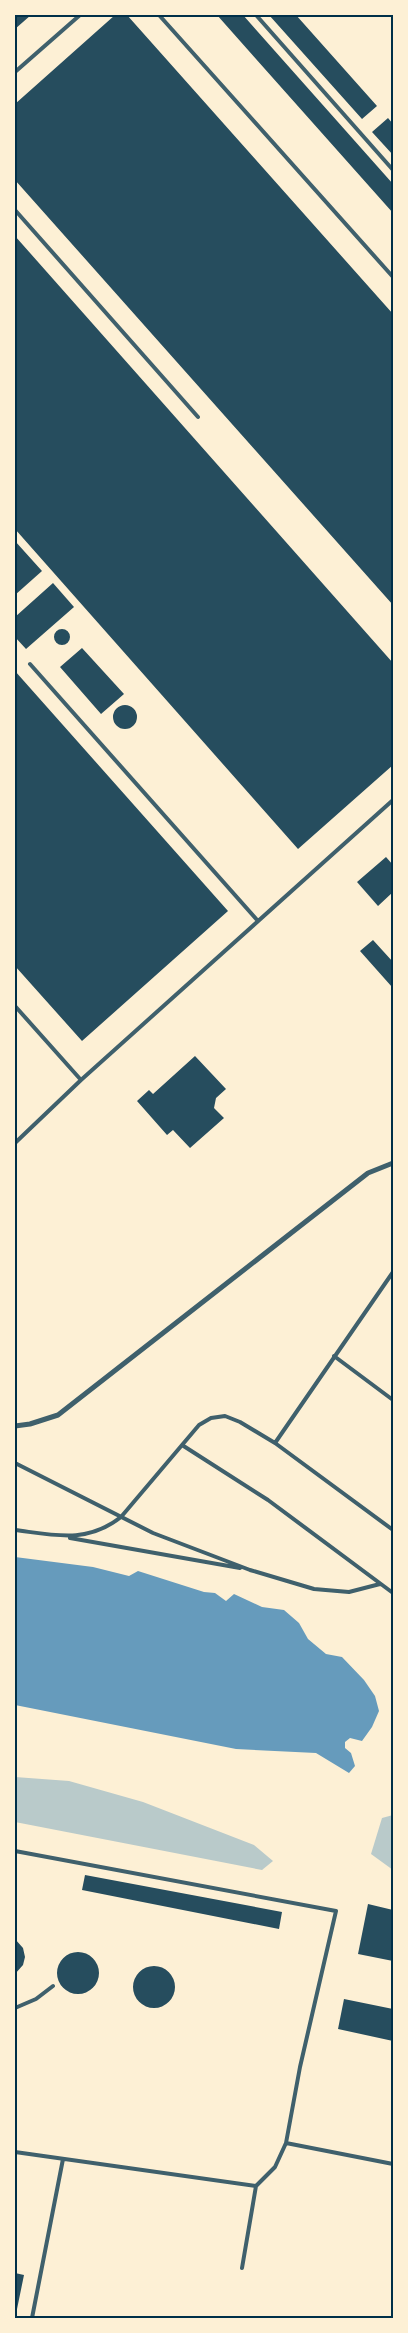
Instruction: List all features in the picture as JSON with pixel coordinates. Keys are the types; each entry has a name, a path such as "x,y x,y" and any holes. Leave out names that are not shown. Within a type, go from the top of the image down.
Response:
{"street":[{"path":"15,1426 30,1424 58,1415 368,1173 393,1163"}],"lane":[{"path":"15,72 80,15"},
{"path":"159,15 393,278"},
{"path":"256,15 393,170"},
{"path":"15,210 198,417"},
{"path":"30,664 258,921"},
{"path":"15,1143 81,1080 393,800"},
{"path":"15,1006 81,1080"},
{"path":"275,1443 393,1272"},
{"path":"334,1356 393,1400"},
{"path":"65,1537 90,1533 112,1524 121,1517 199,1425 211,1418 225,1416 275,1443 393,1530"},
{"path":"182,1445 268,1500 393,1593"},
{"path":"15,1463 153,1533 250,1570 314,1589 349,1592 380,1584"},
{"path":"15,1530 250,1570"},
{"path":"15,1851 336,1910 300,2067 286,2143 275,2167 256,2186 242,2268"},
{"path":"15,2008 36,1999 53,1986"},
{"path":"286,2143 393,2164"},
{"path":"15,2152 256,2186"},
{"path":"32,2318 62,2159"}],"shaded area":[{"path":"15,1777 69,1781 143,1802 254,1845 273,1861 262,1870 15,1822"},
{"path":"393,1815 393,1870 371,1854 382,1818"}],"water":[{"path":"15,1557 93,1567 129,1576 138,1571 204,1592 215,1593 226,1601 234,1594 262,1607 284,1610 299,1623 308,1639 326,1654 342,1657 364,1680 375,1696 379,1711 372,1727 362,1741 350,1738 345,1742 345,1748 351,1753 355,1766 349,1773 316,1753 236,1749 15,1705"}],"building":[{"path":"15,15 31,15 15,29"},
{"path":"115,15 127,15 393,314 393,605 15,180 15,104"},
{"path":"217,15 243,15 393,184 393,213"},
{"path":"269,15 296,15 377,106 362,119"},
{"path":"388,118 393,124 393,155 372,132"},
{"path":"15,236 393,663 393,765 298,849 15,529"},
{"path":"15,541 42,571 15,595"},
{"path":"53,583 74,607 26,649 15,637 15,617"},
{"path":"59,629 65,629 70,634 68,643 59,645 54,640 54,634"},
{"path":"82,648 124,694 101,714 60,667"},
{"path":"15,671 228,911 82,1041 15,966"},
{"path":"125,705 134,708 137,717 134,726 125,729 116,726 113,717 116,708"},
{"path":"386,857 393,865 393,892 378,906 357,882"},
{"path":"373,940 393,962 392,987 360,951"},
{"path":"195,1056 226,1089 216,1098 214,1108 224,1118 190,1148 173,1130 167,1135 137,1101 149,1090 153,1094"},
{"path":"85,1875 282,1912 279,1929 82,1890"},
{"path":"368,1904 393,1910 393,1961 358,1954"},
{"path":"15,1939 23,1948 25,1957 23,1965 15,1974"},
{"path":"82,1952 90,1955 96,1961 99,1973 96,1985 90,1991 74,1994 66,1991 60,1985 57,1969 60,1961 66,1955"},
{"path":"158,1966 166,1969 172,1975 175,1987 172,1999 166,2005 150,2008 142,2005 136,1999 133,1983 136,1975 142,1969"},
{"path":"344,1999 393,2009 393,2041 338,2029"},
{"path":"15,2273 24,2275 16,2314 15,2313"}]}
